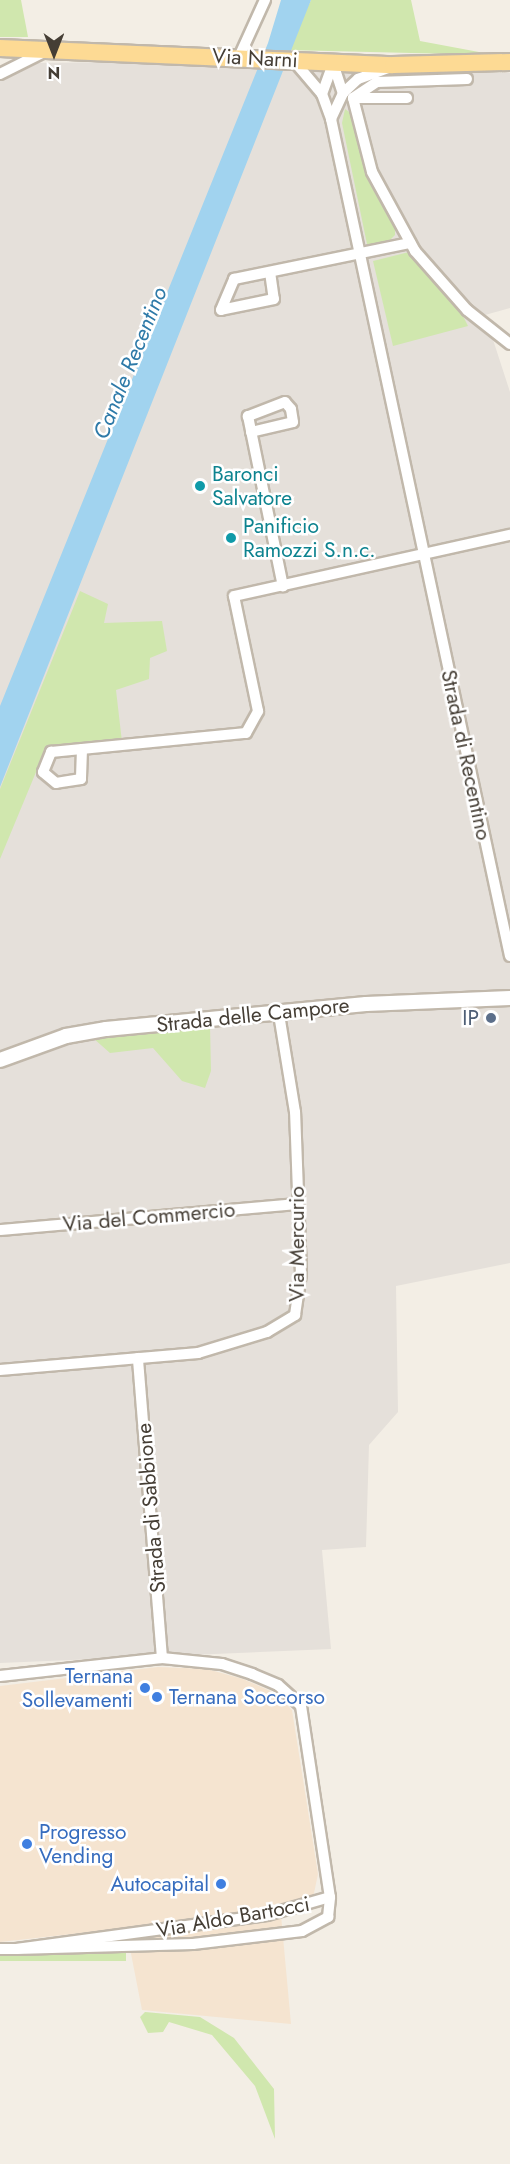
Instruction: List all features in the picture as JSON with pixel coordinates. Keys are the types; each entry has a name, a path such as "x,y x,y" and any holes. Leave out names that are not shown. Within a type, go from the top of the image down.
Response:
{"main road":[{"name":"Via Narni","path":"0,48 246,57 393,66 510,62"}],"street":[{"path":"246,57 265,0"},
{"path":"0,74 54,49"},
{"name":"Strada di Recentino","path":"294,60 322,94 331,119 510,956"},
{"path":"322,94 333,63"},
{"path":"333,63 348,96 372,172 410,243 467,310 510,344"},
{"path":"331,119 358,80 393,66"},
{"path":"348,96 377,82 467,79"},
{"path":"348,96 407,98"},
{"path":"270,272 274,299 221,310 234,279 270,272 361,255 410,243"},
{"path":"251,432 283,586"},
{"path":"82,749 246,733 258,711 234,596 510,535"},
{"name":"Strada delle Campore","path":"0,1060 66,1036 279,1014 510,998"},
{"name":"Via Mercurio","path":"0,1370 138,1358 233,1345 295,1315 301,1274 295,1112 279,1014"},
{"name":"Via del Commercio","path":"0,1230 298,1204"},
{"name":"Strada di Sabbione","path":"138,1358 162,1658"},
{"path":"0,1676 162,1658 222,1664 278,1685 301,1706 330,1897"},
{"name":"Via Aldo Bartocci","path":"0,1949 16,1949 193,1944 302,1931 328,1917 330,1897 267,1915 16,1949"}],"shaded area":[{"path":"129,62 510,73 510,308 485,315 510,392 510,1263 396,1286 398,1412 369,1445 366,1547 322,1550 331,1649 0,1663 0,79 31,63"},
{"path":"158,1667 207,1669 243,1679 275,1693 292,1710 318,1874 313,1898 280,1904 291,2024 142,2010 126,1928 0,1942 0,1686"}],"green space":[{"path":"0,0 21,0 28,37 0,37"},
{"path":"311,0 411,0 420,41 495,55 287,50"},
{"path":"345,109 352,114 395,228 395,235 384,246 367,244 342,123"},
{"path":"409,252 460,310 468,326 393,346 373,261"},
{"path":"80,591 108,604 104,623 162,621 167,651 150,658 149,679 116,690 122,742 46,748 0,859 0,789"},
{"path":"210,1025 211,1071 205,1088 182,1081 153,1048 110,1053 93,1038"},
{"path":"0,1949 126,1949 126,1961 0,1961"},
{"path":"145,2012 200,2017 234,2038 274,2089 275,2139 255,2086 212,2035 169,2022 163,2032 148,2033 140,2017"}],"water":[{"path":"281,0 311,0 0,787 0,706 268,43"}],"place":[{"name":"Baronci Salvatore","path":"200,486"},
{"name":"Panificio Ramozzi S.n.c.","path":"231,538"},
{"name":"IP","path":"491,1018"},
{"name":"Ternana Sollevamenti","path":"145,1688"},
{"name":"Ternana Soccorso","path":"157,1697"},
{"name":"Progresso Vending","path":"27,1844"},
{"name":"Autocapital","path":"221,1884"}],"water label":[{"name":"Canale Recentino","path":"130,363"}]}
